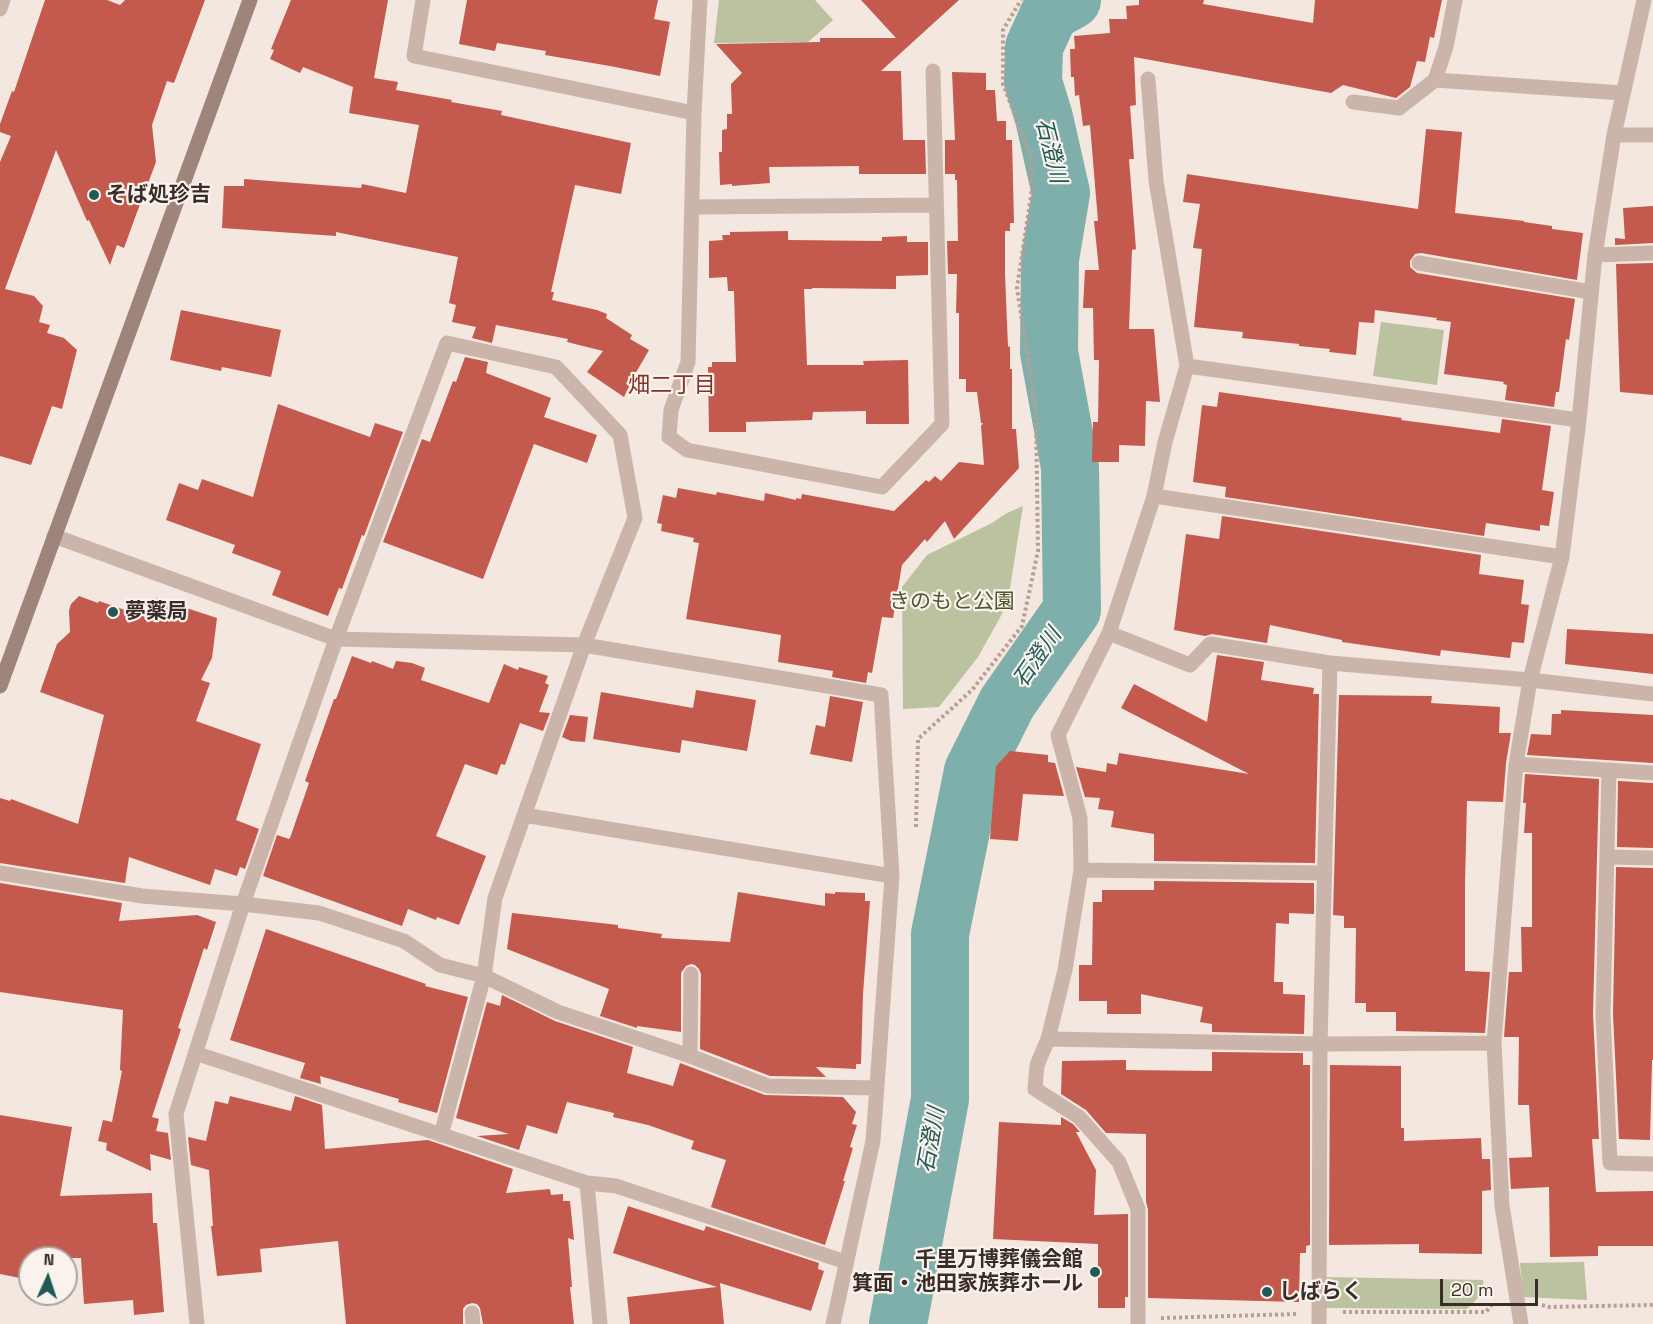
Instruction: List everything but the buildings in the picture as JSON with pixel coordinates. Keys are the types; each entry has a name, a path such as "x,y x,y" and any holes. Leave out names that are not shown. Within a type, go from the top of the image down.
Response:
{"street":[{"path":"0,9 3,0"},
{"path":"0,686 250,0"},
{"path":"423,0 414,56 694,113"},
{"path":"700,0 694,113 688,362 671,410 669,437 687,450 882,487 942,424 933,71"},
{"path":"1353,102 1399,108 1435,80 1446,47 1455,0"},
{"path":"1521,1324 1502,1206 1494,1043 1516,764 1530,680 1562,557 1579,420 1595,255 1614,135 1646,6"},
{"path":"1138,1324 1138,1209 1119,1162 1079,1117 1035,1089 1037,1065 1048,1039 1065,970 1082,870 1080,818 1058,735 1109,633 1154,496 1165,442 1187,366 1156,181 1148,79"},
{"path":"1435,80 1623,93"},
{"path":"1614,135 1653,135"},
{"path":"692,207 936,205"},
{"path":"1595,255 1653,253"},
{"path":"1419,263 1591,292"},
{"path":"197,1324 176,1114 243,904 336,639 447,343 556,367 620,435 635,518 584,645 495,898 484,976 441,1135"},
{"path":"1187,366 1579,420"},
{"path":"1154,496 1562,557"},
{"path":"54,536 336,639 584,645 881,695 892,876 873,1141 832,1324"},
{"path":"1109,633 1190,665 1210,644 1330,663 1530,680 1653,694"},
{"path":"1319,1324 1320,1044 1330,663"},
{"path":"1516,764 1653,773"},
{"path":"1609,770 1603,1014 1610,1163 1653,1164"},
{"path":"524,815 892,876"},
{"path":"1607,857 1653,858"},
{"path":"1082,870 1325,873"},
{"path":"0,873 142,896 320,913 404,941 440,965 484,976 558,1012 690,1056 768,1086 877,1088"},
{"path":"690,974 690,1056"},
{"path":"1048,1039 1320,1044 1494,1043"},
{"path":"195,1053 587,1184 615,1186 846,1262"},
{"path":"587,1184 600,1324"}],"path":[{"path":"916,833 918,739 972,690 1022,626 1038,551 1036,412 1017,288 1032,189 1031,158 1003,84 1003,30 1021,0"},
{"path":"1533,1303 1549,1307 1653,1305"}],"green space":[{"path":"719,0 815,0 833,20 808,42 714,43"},
{"path":"1381,322 1444,330 1437,385 1373,376"},
{"name":"きのもと公園","path":"1023,506 1010,588 1002,614 978,657 939,707 903,709 902,587 927,555"},
{"path":"1584,1262 1587,1300 1523,1297 1520,1263"},
{"path":"1326,1277 1483,1280 1484,1292 1467,1309 1326,1308"}],"waterway":[{"name":"石澄川","path":"898,1324 940,1099 940,934 973,771 1007,703 1072,610 1070,467 1049,352 1050,259 1061,193 1044,118 1033,82 1034,47 1050,12 1072,0"}],"place":[{"name":"そば処珍吉","path":"94,195"},
{"name":"夢薬局","path":"113,612"},
{"name":"千里万博葬儀会館 箕面・池田家族葬ホール","path":"1095,1272"},
{"name":"しばらく","path":"1267,1292"}],"district":[{"name":"畑二丁目","path":"672,386"}]}
